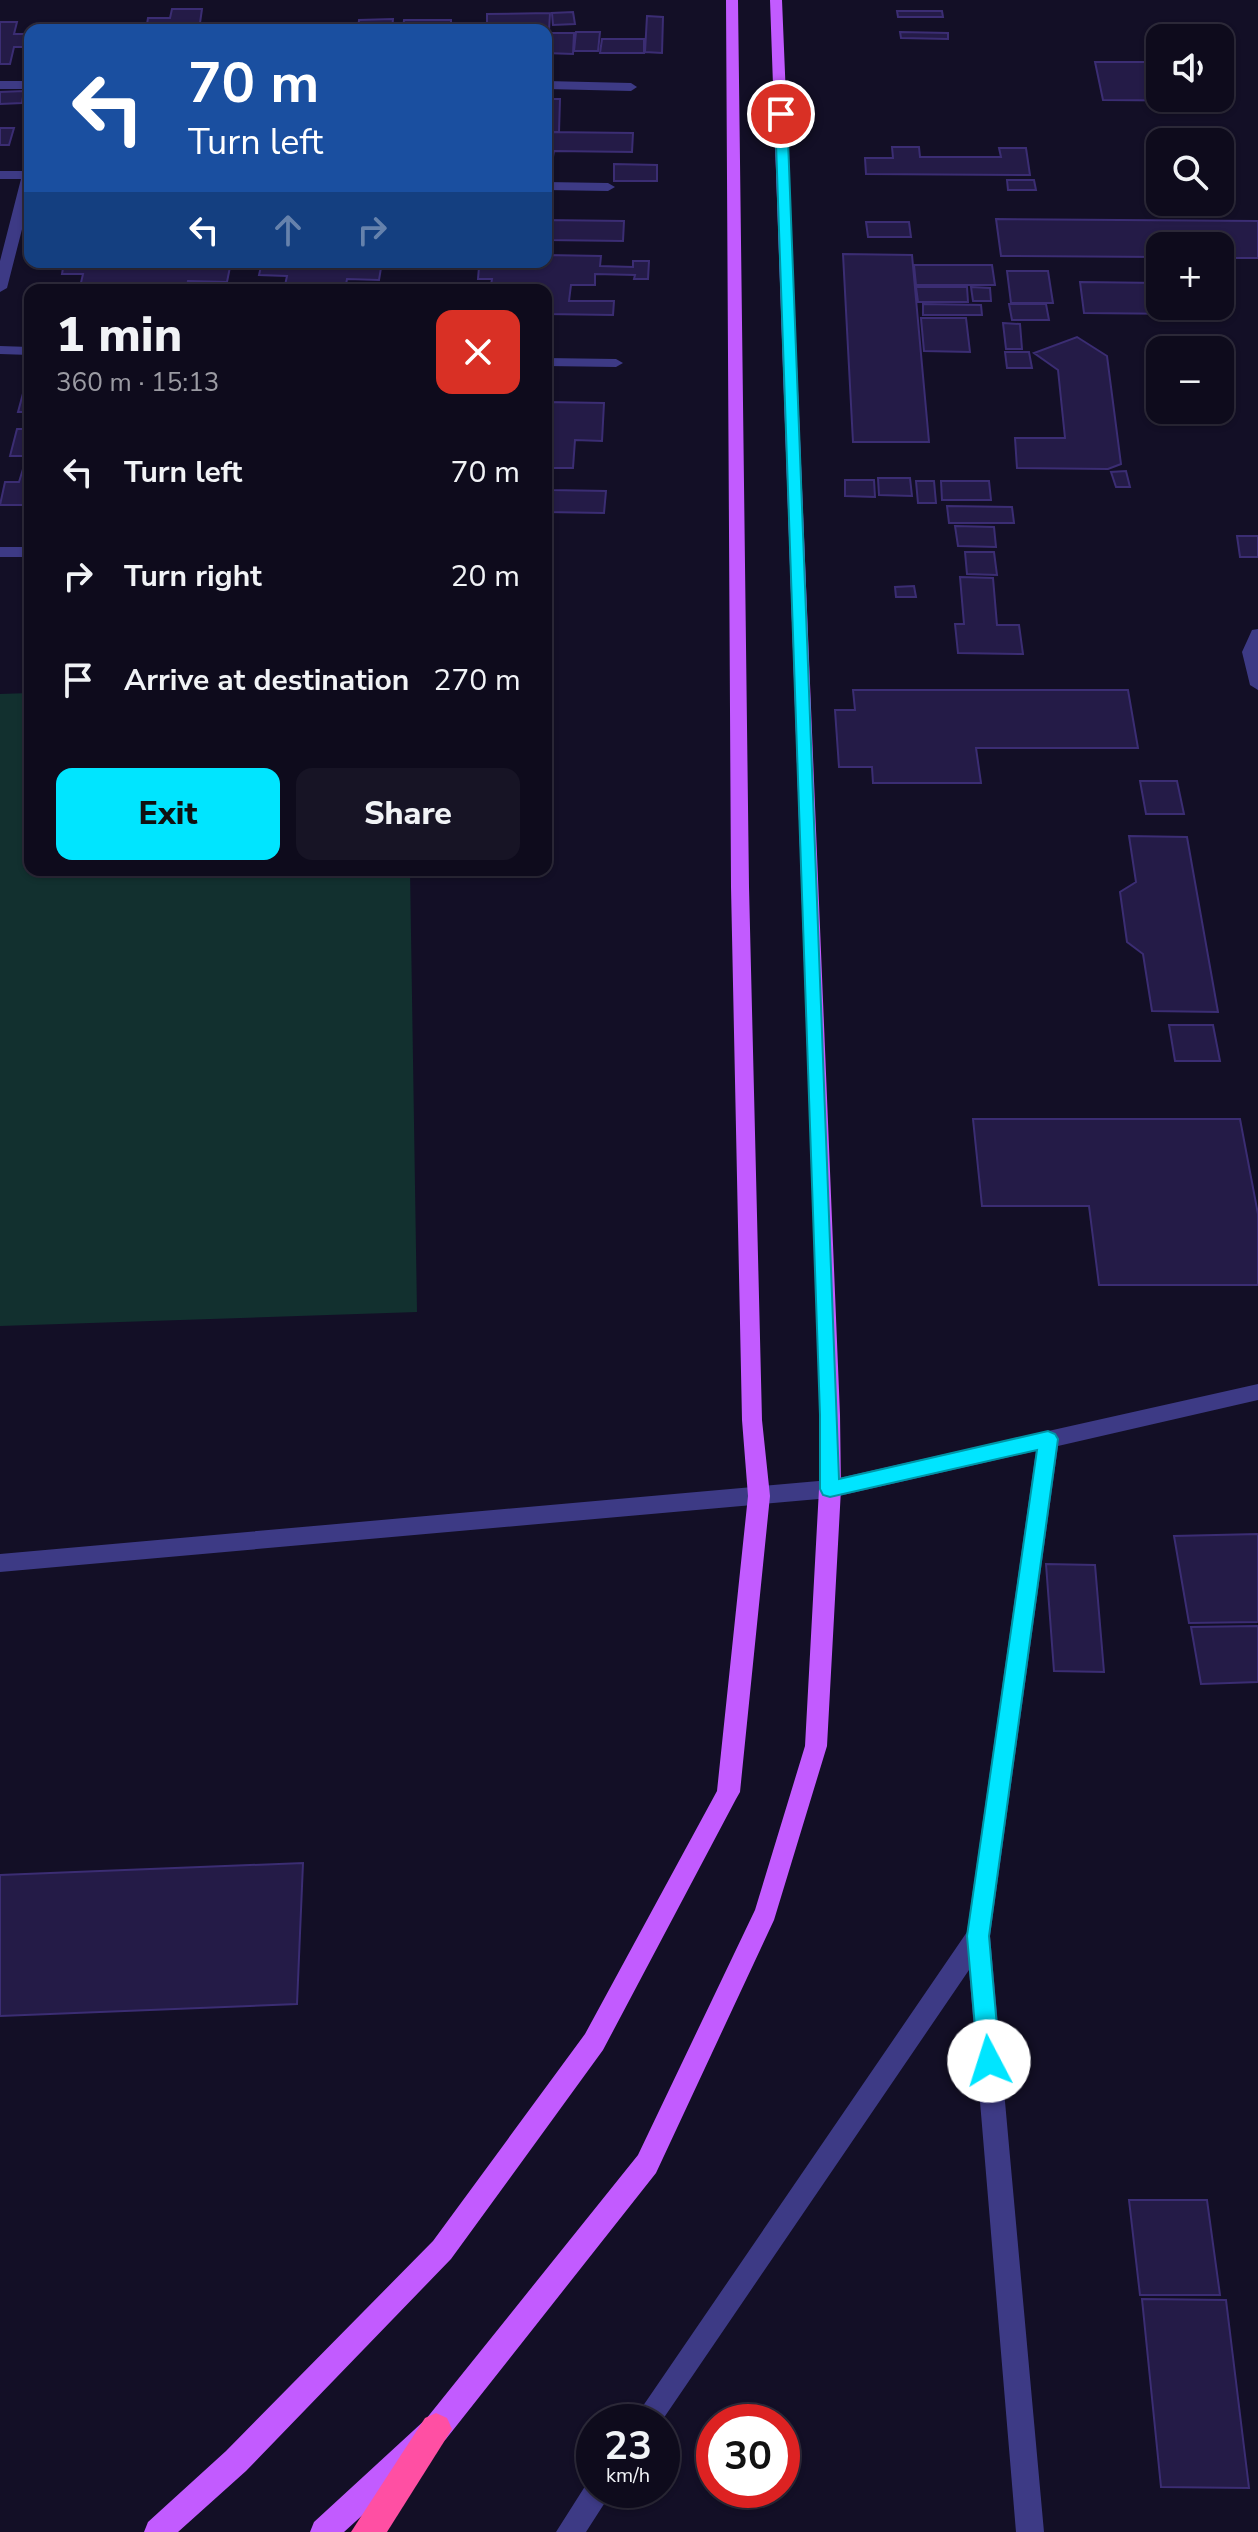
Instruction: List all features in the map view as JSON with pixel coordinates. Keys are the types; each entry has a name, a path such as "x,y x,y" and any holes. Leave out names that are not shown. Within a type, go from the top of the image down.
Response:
{"highway":[{"path":"368,2532 436,2429"}],"main road":[{"path":"158,2532 236,2461 442,2250 594,2042 728,1792 759,1496 752,1420 740,887 732,0"},
{"path":"324,2532 436,2429 647,2164 766,1912 816,1746 830,1489 830,1415 776,0"}],"street":[{"path":"0,85 24,85"},
{"path":"552,85 631,87"},
{"path":"0,175 24,175"},
{"path":"552,186 608,187"},
{"path":"0,288 24,198"},
{"path":"0,350 24,351"},
{"path":"552,362 616,363"},
{"path":"0,552 24,552"},
{"path":"1258,634 1250,652 1258,685"},
{"path":"0,1563 830,1489 1258,1392"},
{"path":"1030,2532 978,1936 1048,1439"},
{"path":"657,2404 978,1936"},
{"path":"570,2532 587,2508"}],"green space":[{"path":"24,693 24,876 410,876 417,1312 0,1326 0,694"}],"building":[{"path":"172,9 202,9 200,24 147,24 148,18 170,18"},
{"path":"897,11 942,11 943,17 898,17"},
{"path":"573,12 575,24 553,25 552,13"},
{"path":"550,13 549,24 487,24 487,14"},
{"path":"647,16 663,17 662,53 645,52"},
{"path":"393,19 393,24 359,24 359,20"},
{"path":"404,20 451,20 451,24 404,24"},
{"path":"0,22 17,22 14,34 24,34 24,47 14,47 10,64 0,64"},
{"path":"576,32 600,32 598,51 574,51"},
{"path":"900,32 948,33 948,39 901,38"},
{"path":"552,33 574,33 573,54 552,53"},
{"path":"602,39 644,39 644,53 600,53"},
{"path":"1095,62 1146,62 1146,100 1103,100"},
{"path":"24,91 22,103 0,104 0,92"},
{"path":"552,99 560,99 559,132 552,132"},
{"path":"0,128 14,128 9,145 0,145"},
{"path":"552,132 633,133 632,152 554,151 553,157"},
{"path":"892,147 919,147 920,157 1001,157 999,148 1026,148 1030,175 866,174 865,158 893,158"},
{"path":"614,164 657,165 657,181 614,181"},
{"path":"1007,180 1034,180 1036,190 1008,190"},
{"path":"996,219 1258,221 1258,258 1234,258 1234,232 1146,232 1146,257 1001,256"},
{"path":"552,220 624,221 623,241 552,240"},
{"path":"866,222 909,222 911,237 868,237"},
{"path":"843,254 912,255 929,442 853,442"},
{"path":"552,255 601,256 600,266 633,267 633,261 649,261 648,279 634,279 635,275 595,274 595,285 571,285 569,301 614,301 613,315 552,314 552,284 491,284 492,279 478,279 479,268 552,268"},
{"path":"914,265 992,265 995,285 916,285"},
{"path":"63,268 230,268 227,282 188,281 187,284 81,284 83,274 62,274"},
{"path":"261,268 381,268 379,280 347,279 346,284 285,284 287,276 259,275"},
{"path":"1007,271 1048,271 1053,303 1011,303"},
{"path":"1080,282 1146,283 1146,314 1084,313"},
{"path":"916,287 967,287 968,302 918,302"},
{"path":"971,287 990,288 991,301 973,301"},
{"path":"923,304 981,305 982,315 923,315"},
{"path":"1009,304 1046,304 1049,320 1012,320"},
{"path":"921,318 966,318 970,352 924,351"},
{"path":"1003,323 1020,324 1022,349 1006,349"},
{"path":"1077,337 1107,356 1121,464 1108,469 1017,468 1015,438 1065,438 1058,370 1034,353"},
{"path":"1005,352 1029,352 1032,368 1007,368"},
{"path":"24,390 24,412 18,412"},
{"path":"552,402 604,403 602,441 575,440 573,468 553,468 552,479"},
{"path":"17,429 24,429 24,456 10,456"},
{"path":"24,466 24,505 0,505 5,482 19,482"},
{"path":"1126,471 1130,487 1116,487 1111,472"},
{"path":"878,478 910,478 912,496 879,495"},
{"path":"845,480 874,480 875,497 845,496"},
{"path":"916,481 934,481 936,503 918,503"},
{"path":"941,481 989,481 991,500 942,500"},
{"path":"552,490 606,491 604,513 552,512"},
{"path":"947,506 1012,507 1014,523 949,523"},
{"path":"955,526 994,527 996,547 958,546"},
{"path":"1237,536 1258,536 1258,557 1240,557"},
{"path":"965,552 994,552 997,575 967,574"},
{"path":"960,577 993,578 997,625 1019,625 1023,654 958,653 955,624 964,624"},
{"path":"914,586 916,597 896,597 895,587"},
{"path":"853,690 1128,690 1138,748 976,748 981,783 873,783 872,767 839,767 835,710 855,710"},
{"path":"1140,781 1177,781 1184,814 1146,814"},
{"path":"1129,836 1187,837 1218,1012 1152,1011 1143,954 1127,942 1120,892 1136,882"},
{"path":"1169,1025 1213,1025 1220,1061 1175,1061"},
{"path":"973,1119 1240,1119 1258,1214 1258,1285 1099,1285 1089,1206 982,1206"},
{"path":"1258,1534 1258,1622 1189,1623 1174,1536"},
{"path":"1046,1564 1095,1565 1104,1672 1054,1671"},
{"path":"1258,1626 1258,1682 1201,1684 1191,1627"},
{"path":"303,1863 297,2004 0,2016 0,1875"},
{"path":"1129,2200 1207,2200 1220,2295 1140,2295"},
{"path":"1142,2299 1226,2300 1249,2488 1161,2487"}],"route":[{"path":"781,114 830,1415 830,1489 1048,1439 978,1936 989,2061"}]}
